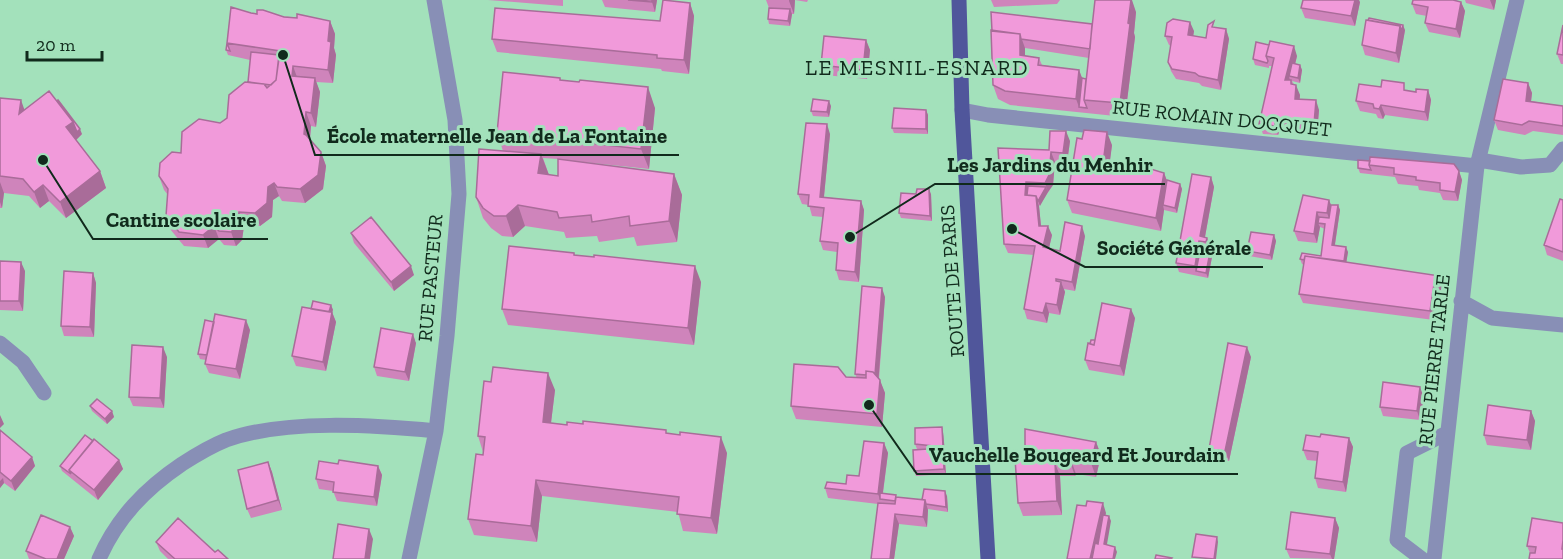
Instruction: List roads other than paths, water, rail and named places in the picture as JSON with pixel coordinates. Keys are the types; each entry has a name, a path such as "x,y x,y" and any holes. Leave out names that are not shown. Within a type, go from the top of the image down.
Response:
{"main road":[{"name":"ROUTE DE PARIS","path":"959,0 962,110 988,559"}],"street":[{"name":"RUE PASTEUR","path":"409,559 436,432 459,194 455,120 434,0"},
{"name":"RUE PIERRE TARLE","path":"1434,559 1478,163 1516,0"},
{"name":"RUE ROMAIN DOCQUET","path":"962,110 1000,116 1521,166 1550,165 1563,149"},
{"path":"1461,301 1492,318 1563,325"},
{"path":"0,343 23,362 44,393"},
{"path":"99,559 121,519 141,495 188,460 225,440 254,433 297,428 398,428 436,432"},
{"path":"1422,559 1397,540 1407,453 1447,433"}],"place":[{"name":"École maternelle Jean de La Fontaine","path":"283,55"},
{"name":"Cantine scolaire","path":"43,160"},
{"name":"Société Générale","path":"1012,229"},
{"name":"Les Jardins du Menhir","path":"850,237"},
{"name":"Vauchelle Bougeard Et Jourdain","path":"869,405"}],"district":[{"name":"LE MESNIL-ESNARD","path":"917,67"}]}
